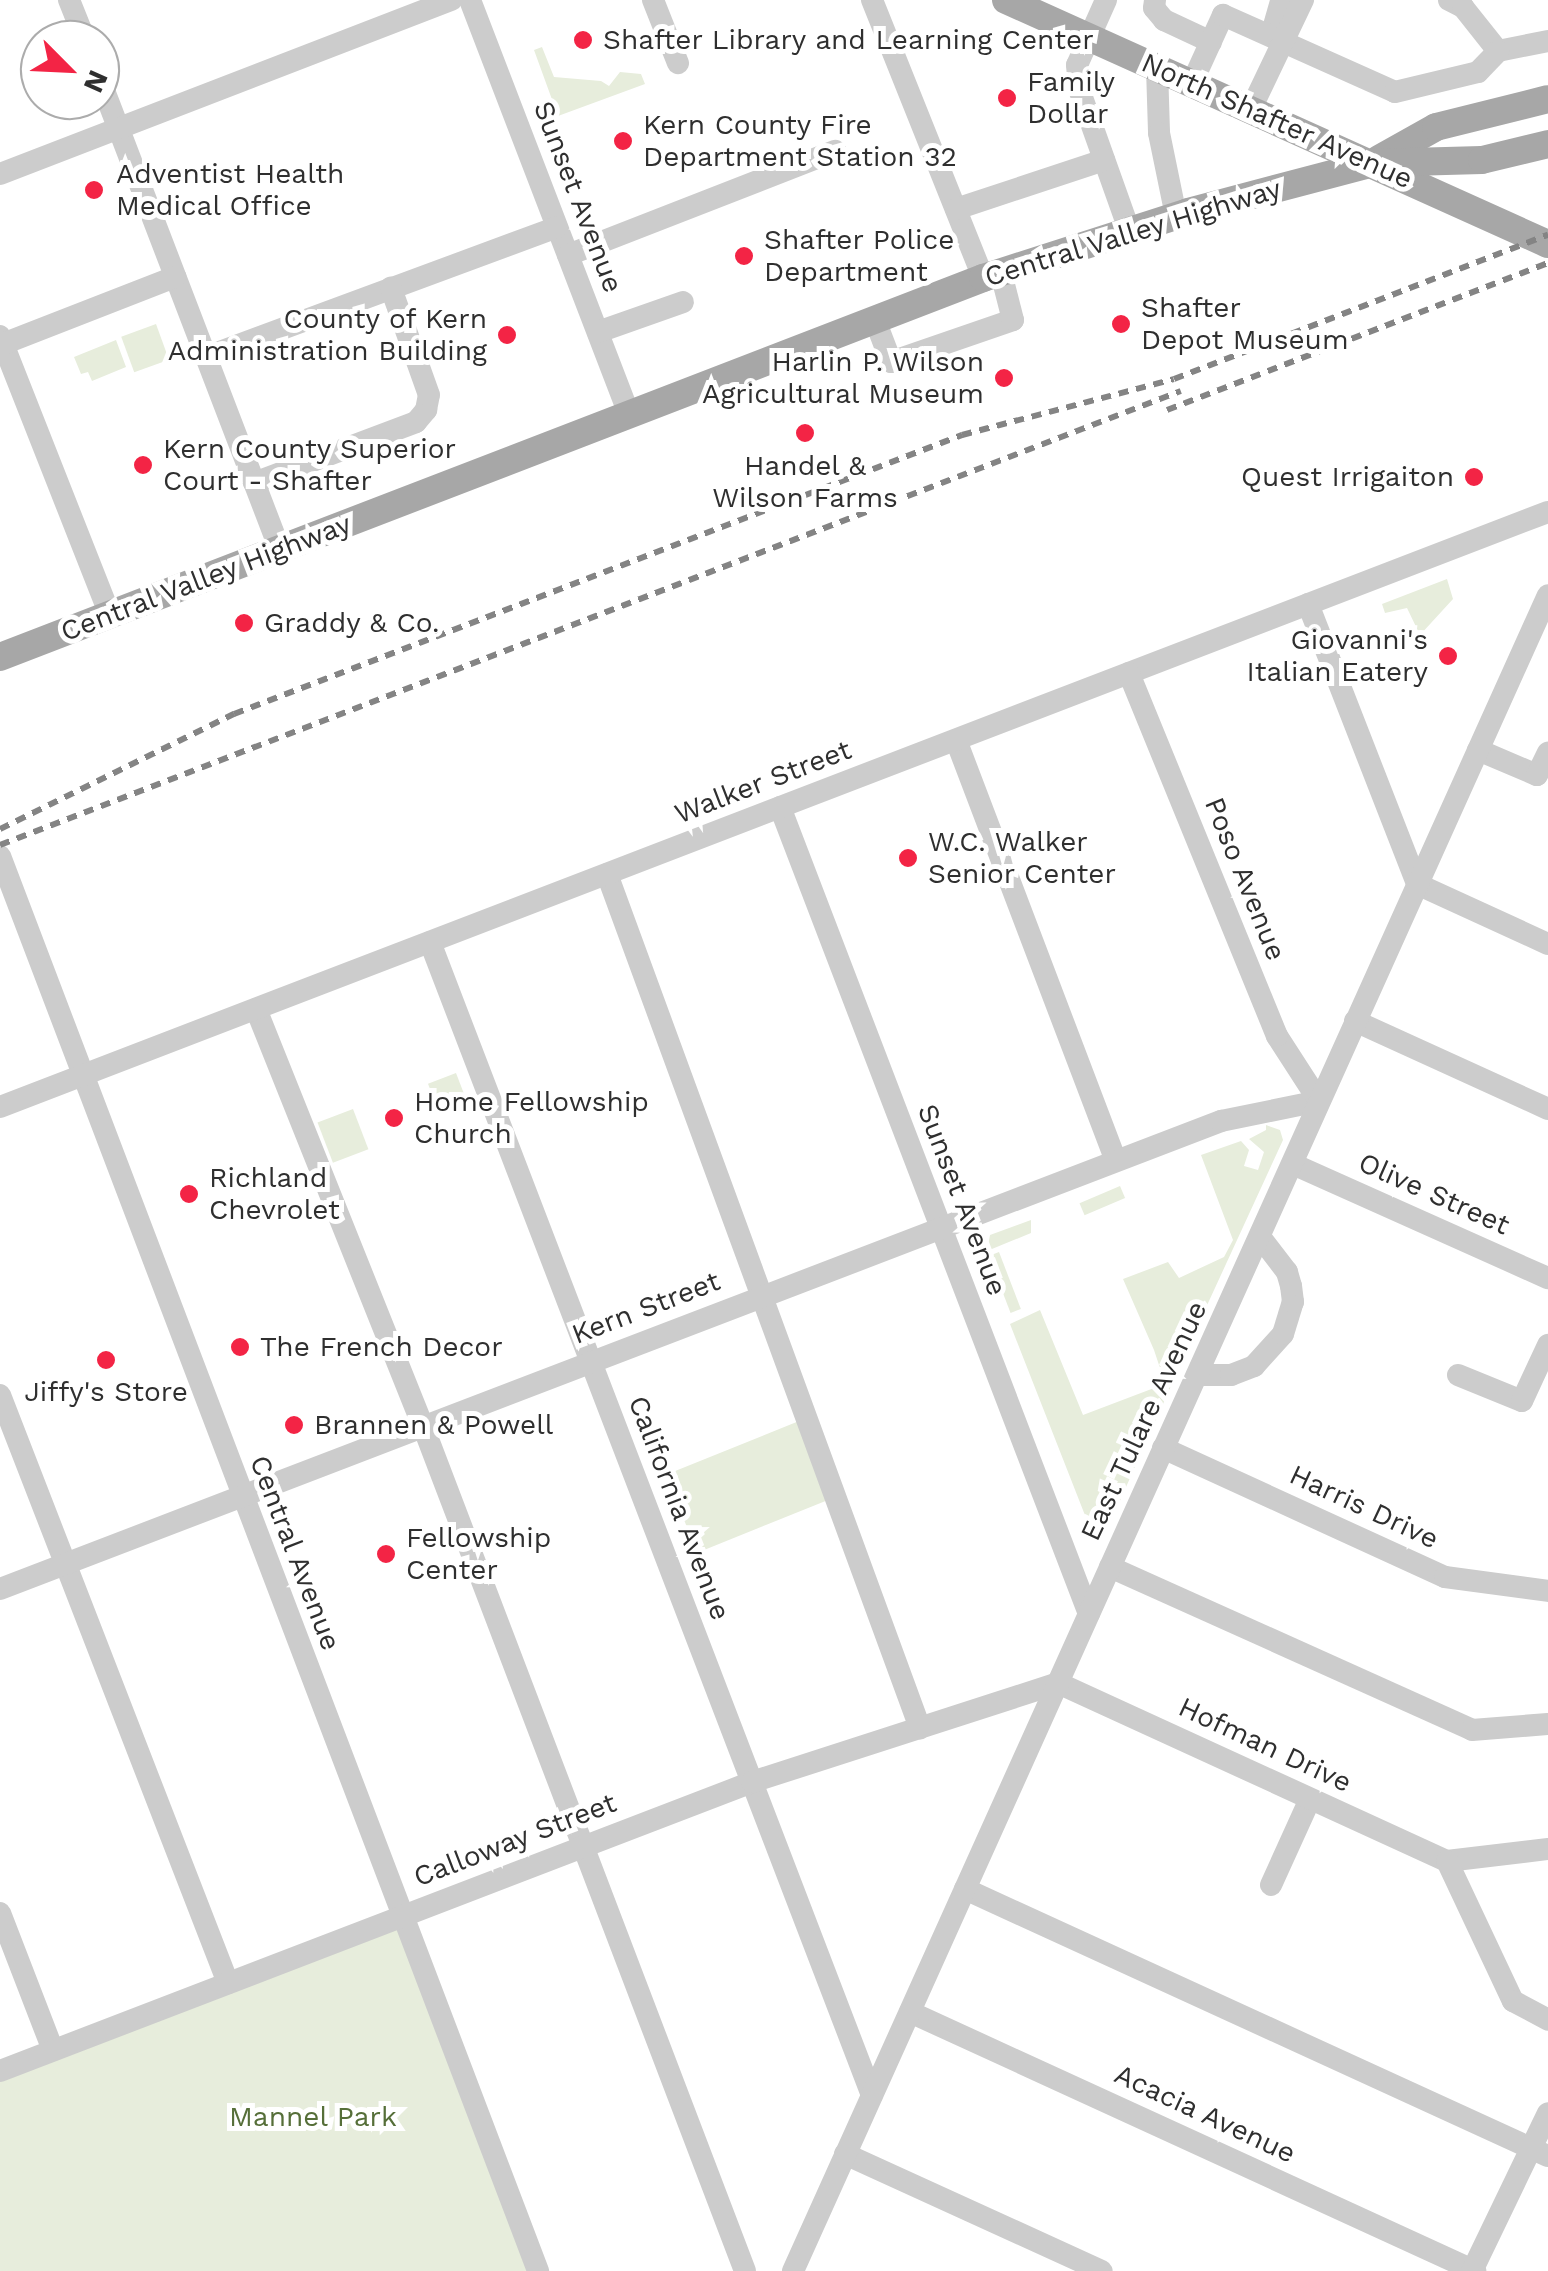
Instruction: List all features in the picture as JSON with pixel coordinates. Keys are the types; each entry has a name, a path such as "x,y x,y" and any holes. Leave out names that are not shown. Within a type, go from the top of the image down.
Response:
{"main road":[{"name":"North Shafter Avenue","path":"1006,0 1548,244"},
{"name":"Central Valley Highway","path":"0,657 992,276 1176,216 1373,162 1436,127 1548,99"},
{"name":"Central Valley Highway","path":"1373,162 1482,160 1548,144"}],"street":[{"path":"0,174 452,0"},
{"name":"Sunset Avenue","path":"470,0 630,416"},
{"path":"653,0 678,62"},
{"path":"872,0 956,209 1012,320 891,362 875,320"},
{"path":"1106,0 1077,66 1078,89 1130,232"},
{"path":"1155,0 1154,8 1164,20 1211,42"},
{"path":"1251,109 1277,38 1281,0"},
{"path":"1277,38 1304,0"},
{"path":"1449,0 1463,7 1498,51"},
{"path":"1192,83 1223,15 1395,92 1478,72 1498,51 1548,41"},
{"path":"1157,68 1159,133 1176,216"},
{"path":"115,120 280,550"},
{"path":"568,255 835,151"},
{"path":"956,209 1104,160"},
{"path":"206,358 557,227"},
{"path":"110,615 2,340 175,276"},
{"path":"254,483 416,422 426,410 429,395 392,288"},
{"path":"598,332 683,302"},
{"name":"Walker Street","path":"0,1107 1548,512"},
{"name":"East Tulare Avenue","path":"793,2271 1478,750 1540,633 1548,595"},
{"path":"1308,604 1418,884 1548,944"},
{"name":"Poso Avenue","path":"1129,673 1277,1036 1319,1101"},
{"path":"956,740 1116,1161"},
{"path":"1478,750 1536,775 1548,752"},
{"name":"Sunset Avenue","path":"780,808 1089,1614"},
{"name":"Central Avenue","path":"0,856 80,1076 538,2271"},
{"path":"607,874 920,1728"},
{"name":"California Avenue","path":"430,942 872,2095"},
{"path":"256,1009 423,1426 580,1848 745,2271"},
{"path":"1355,1021 1548,1109"},
{"name":"Kern Street","path":"0,1589 1221,1121 1319,1101"},
{"name":"Olive Street","path":"1294,1164 1548,1278"},
{"path":"1197,1375 1232,1375 1254,1366 1283,1334 1293,1302 1291,1286 1287,1272 1261,1238"},
{"path":"1458,1374 1522,1401 1548,1346"},
{"path":"0,1394 62,1565 228,1983"},
{"name":"Harris Drive","path":"1163,1448 1445,1577 1548,1590"},
{"path":"1110,1567 1472,1730 1548,1724"},
{"name":"Calloway Street","path":"0,2070 752,1782 1058,1683"},
{"name":"Hofman Drive","path":"1058,1683 1447,1861"},
{"path":"1270,1885 1310,1799"},
{"path":"1548,1849 1447,1861 1513,2001 1548,2020"},
{"path":"965,1889 1540,2152"},
{"path":"0,1913 53,2050"},
{"name":"Acacia Avenue","path":"910,2012 1473,2271"},
{"path":"1473,2271 1540,2152 1548,2112"},
{"path":"846,2154 1102,2271"}],"green space":[{"path":"542,47 554,77 601,81 609,86 620,72 641,74 645,84 558,116 534,50"},
{"path":"156,324 169,360 134,372 121,337"},
{"path":"116,340 126,367 92,381 88,372 81,374 74,357"},
{"path":"1447,579 1453,599 1420,635 1407,608 1385,613 1382,604"},
{"path":"456,1073 467,1101 439,1112 428,1084"},
{"path":"353,1109 368,1149 333,1163 318,1123"},
{"path":"1266,1125 1280,1130 1283,1140 1186,1351 1179,1341 1184,1357 1110,1523 1102,1530 1090,1528 1010,1324 1040,1310 1083,1415 1162,1385 1164,1380 1154,1350 1123,1279 1168,1262 1179,1278 1224,1257 1233,1240 1201,1155 1241,1141 1249,1150 1244,1166 1258,1170 1264,1152 1249,1139 1266,1130"},
{"path":"1120,1186 1125,1198 1085,1215 1079,1203"},
{"path":"1031,1220 1031,1233 987,1251 990,1235"},
{"path":"999,1252 1021,1309 1011,1313 989,1256"},
{"path":"804,1419 835,1497 697,1553 666,1475"},
{"name":"Mannel Park","path":"402,1916 538,2271 0,2271 0,2071"}],"railway":[{"path":"0,829 234,714 962,435 1174,379 1548,235"},
{"path":"1167,410 1548,263"},
{"path":"0,845 1181,391"}],"place":[{"name":"Shafter Library and Learning Center","path":"583,40"},
{"name":"Family Dollar","path":"1007,98"},
{"name":"Kern County Fire Department Station 32","path":"623,141"},
{"name":"Adventist Health Medical Office","path":"94,190"},
{"name":"Shafter Police Department","path":"744,256"},
{"name":"Shafter Depot Museum","path":"1121,324"},
{"name":"County of Kern Administration Building","path":"507,335"},
{"name":"Harlin P. Wilson Agricultural Museum","path":"1004,378"},
{"name":"Handel & Wilson Farms","path":"805,433"},
{"name":"Kern County Superior Court - Shafter","path":"143,465"},
{"name":"Quest Irrigaiton","path":"1474,477"},
{"name":"Graddy & Co.","path":"244,623"},
{"name":"Giovanni's Italian Eatery","path":"1448,656"},
{"name":"W.C. Walker Senior Center","path":"908,858"},
{"name":"Home Fellowship Church","path":"394,1118"},
{"name":"Richland Chevrolet","path":"189,1194"},
{"name":"The French Decor","path":"240,1347"},
{"name":"Jiffy's Store","path":"106,1360"},
{"name":"Brannen & Powell","path":"294,1425"},
{"name":"Fellowship Center","path":"386,1554"}]}
